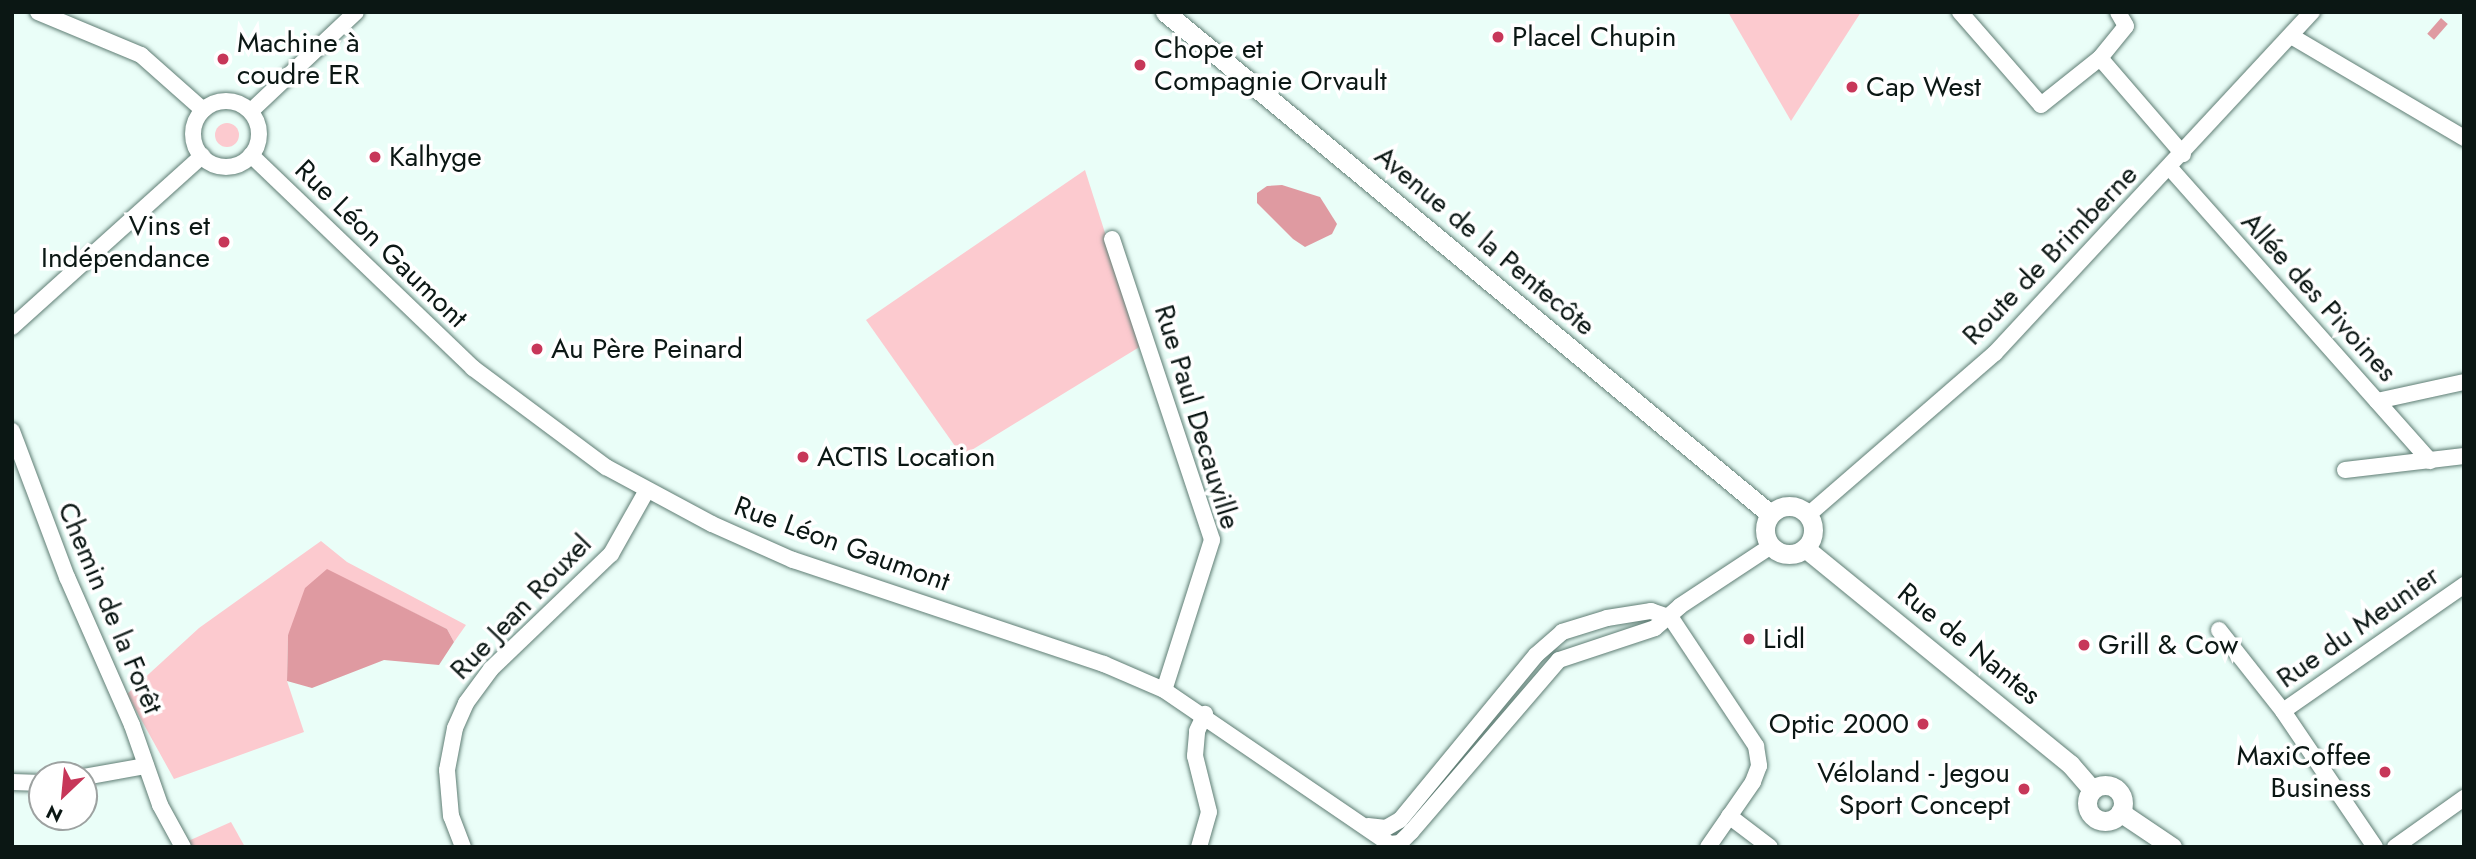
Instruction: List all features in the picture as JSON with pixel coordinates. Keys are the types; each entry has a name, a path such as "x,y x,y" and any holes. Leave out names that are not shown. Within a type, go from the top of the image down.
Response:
{"main road":[{"name":"Avenue de la Pentecôte","path":"1165,12 1770,514"},
{"path":"1789,505 1808,515 1813,528 1804,548 1783,553 1770,545 1765,533 1770,514 1789,505"},
{"name":"Rue de Nantes","path":"1804,548 2070,764 2092,789 2087,804 2094,818 2105,821 2120,812 2172,847"}],"street":[{"path":"38,12 141,55 203,110"},
{"path":"251,111 356,12"},
{"path":"1960,12 2040,105 2099,58 2126,26 2118,12"},
{"name":"Route de Brimberne","path":"1808,515 1994,353 2183,154 2291,36 2306,14"},
{"path":"2291,36 2464,138"},
{"path":"2099,58 2183,154"},
{"path":"222,101 251,111 259,128 251,155 232,166 211,163 202,156 193,138 203,110 222,101"},
{"name":"Rue Léon Gaumont","path":"251,155 502,393 647,490 793,559 1104,664 1164,690 1206,714 1365,825 1391,839"},
{"path":"12,327 202,156"},
{"name":"Allée des Pivoines","path":"2170,168 2430,461"},
{"name":"Rue Paul Decauville","path":"1112,239 1212,540 1164,690"},
{"path":"2377,401 2464,382"},
{"name":"Chemin de la Forêt","path":"12,431 66,577 160,805 183,847"},
{"path":"2345,470 2464,456"},
{"name":"Rue Jean Rouxel","path":"463,847 451,816 447,770 455,728 466,704 491,669 611,554 647,490"},
{"path":"1391,839 1559,660 1671,618 1680,606 1770,545"},
{"name":"Rue du Meunier","path":"2283,711 2464,585"},
{"path":"1391,839 1536,655 1562,632 1596,621 1651,611 1671,618 1756,746 1759,766 1753,782 1708,847"},
{"path":"1596,621 1584,630 1586,638 1603,645"},
{"name":"Rue du Meunier","path":"2219,630 2283,711 2375,847"},
{"path":"1199,847 1209,812 1195,756 1197,731 1206,714"},
{"path":"98,775 146,766"},
{"path":"2395,847 2464,798"},
{"path":"1729,816 1770,847"}],"shaded area":[{"path":"1728,12 1861,12 1791,121"},
{"path":"2441,18 2448,24 2434,40 2427,34"},
{"path":"227,123 238,130 239,135 232,146 227,147 216,140 215,135 222,124"},
{"path":"1085,170 1141,346 962,456 866,320"},
{"path":"1282,185 1320,197 1337,224 1332,234 1305,247 1293,239 1257,203 1257,193 1267,186"},
{"path":"321,541 347,562 466,625 454,642 447,629 327,570 288,635 287,681 304,732 174,779 127,694 199,628"},
{"path":"327,569 447,629 454,642 439,665 384,660 312,688 287,681 288,635 305,588"},
{"path":"231,822 245,847 190,847 186,842"}],"place":[{"name":"Placel Chupin","path":"1498,37"},
{"name":"Machine à coudre ER","path":"223,59"},
{"name":"Chope et Compagnie Orvault","path":"1140,65"},
{"name":"Cap West","path":"1852,87"},
{"name":"Kalhyge","path":"375,157"},
{"name":"Vins et Indépendance","path":"224,242"},
{"name":"Au Père Peinard","path":"537,349"},
{"name":"ACTIS Location","path":"803,457"},
{"name":"Lidl","path":"1749,639"},
{"name":"Grill & Cow","path":"2084,645"},
{"name":"Optic 2000","path":"1923,724"},
{"name":"MaxiCoffee Business","path":"2385,772"},
{"name":"Véloland - Jegou Sport Concept","path":"2024,789"}]}
